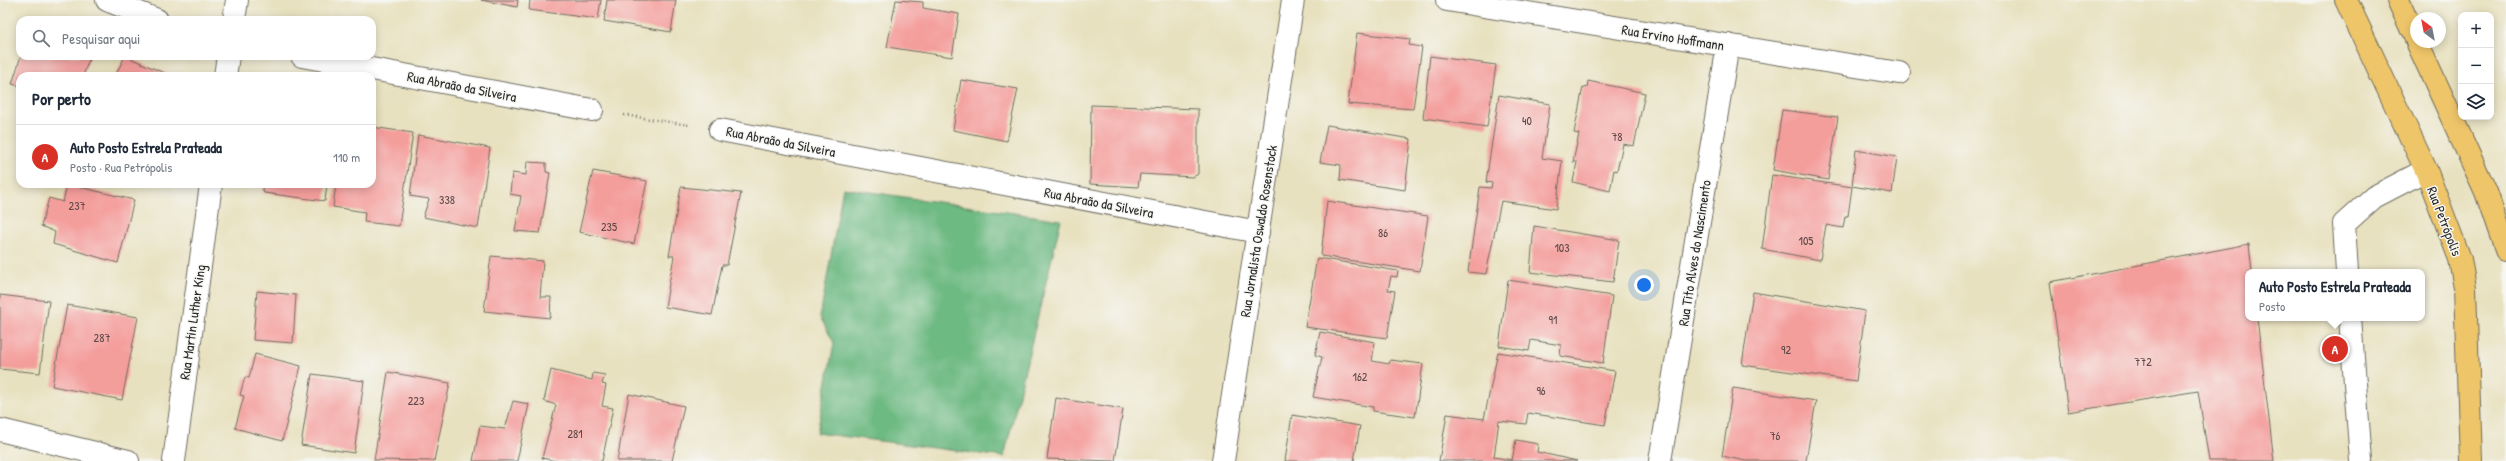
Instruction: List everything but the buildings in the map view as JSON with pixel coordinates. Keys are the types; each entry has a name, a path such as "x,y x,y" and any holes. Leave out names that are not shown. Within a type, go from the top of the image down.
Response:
{"main road":[{"name":"Rua Petrópolis","path":"2346,0 2426,170 2448,224 2462,266 2465,288 2471,461"},
{"path":"2398,0 2410,26"},
{"path":"2420,48 2486,192 2502,223 2506,250"}],"street":[{"path":"107,0 147,16"},
{"path":"235,16 237,0"},
{"name":"Rua Jornalista Oswaldo Rosenstock","path":"1223,461 1293,0"},
{"name":"Rua Ervino Hoffmann","path":"1447,0 1899,74"},
{"name":"Rua Tito Alves do Nascimento","path":"1660,461 1728,45"},
{"path":"226,72 228,60"},
{"name":"Rua Abraão da Silveira","path":"323,60 592,110"},
{"name":"Rua Abraão da Silveira","path":"720,130 1258,232"},
{"path":"2347,269 2344,224 2374,197 2426,170"},
{"name":"Rua Martin Luther King","path":"174,461 210,188"},
{"path":"2350,321 2361,461"},
{"path":"0,430 128,461"}],"path":[{"name":"Rua Abraão da Silveira","path":"592,110 720,130"}],"green space":[{"path":"843,188 1061,220 1004,457 817,433 834,343 820,317"}],"place":[{"name":"Auto Posto Estrela Prateada","path":"2335,349"}]}
